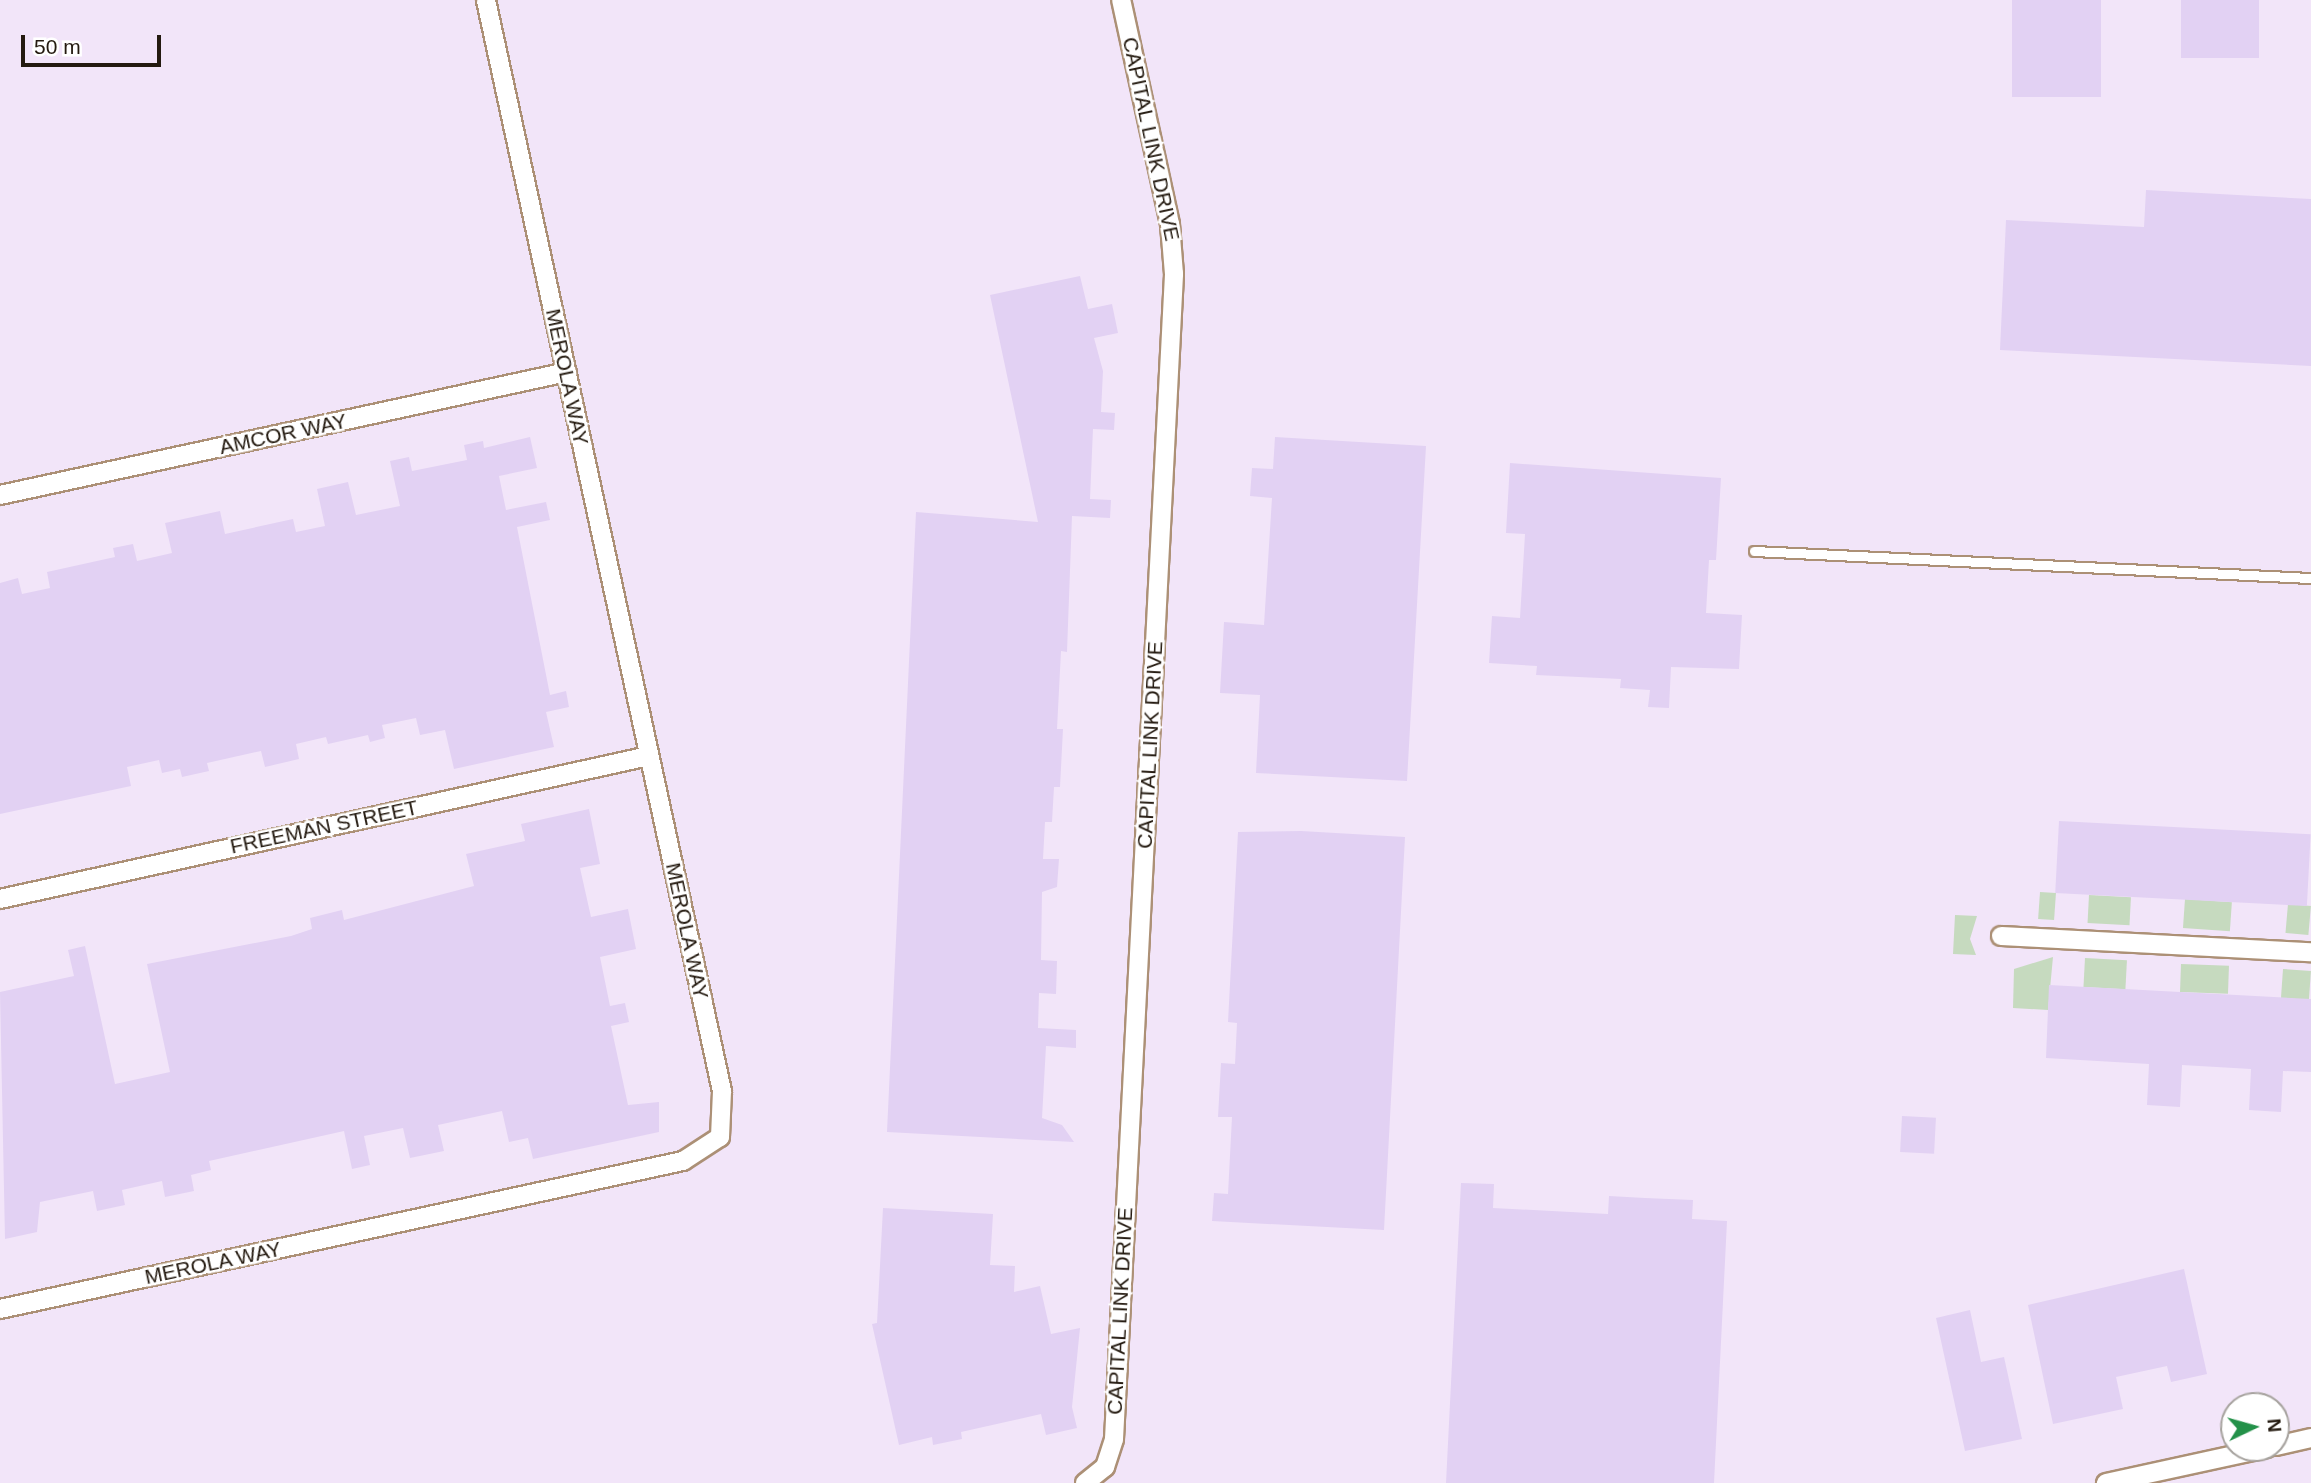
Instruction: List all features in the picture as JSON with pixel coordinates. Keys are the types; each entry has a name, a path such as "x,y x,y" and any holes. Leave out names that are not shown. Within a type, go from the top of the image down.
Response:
{"street":[{"name":"MEROLA WAY","path":"0,1309 683,1161 720,1137 722,1091 485,0"},
{"name":"CAPITAL LINK DRIVE","path":"1085,1483 1105,1467 1114,1439 1174,274 1170,224 1121,0"},
{"name":"AMCOR WAY","path":"0,495 566,372"},
{"name":"FREEMAN STREET","path":"0,899 649,756"},
{"path":"2001,936 2311,952"},
{"path":"2290,1443 2311,1438"},
{"path":"2106,1483 2220,1458"}],"lane":[{"path":"1754,551 2311,578"}],"shaded area":[{"path":"0,0 2311,0 2311,1483 0,1483"}],"green space":[{"path":"2040,892 2056,893 2054,920 2038,919"},
{"path":"2089,895 2131,897 2129,925 2088,923"},
{"path":"2185,899 2232,902 2230,931 2183,928"},
{"path":"2288,904 2311,906 2308,935 2285,933"},
{"path":"1955,915 1977,916 1970,939 1976,955 1953,954"},
{"path":"2053,957 2048,1010 2013,1008 2014,969"},
{"path":"2085,958 2127,960 2125,989 2083,987"},
{"path":"2181,964 2229,966 2228,994 2180,992"},
{"path":"2283,969 2311,971 2309,1000 2281,998"}],"building":[{"path":"2012,0 2101,0 2101,97 2012,97"},
{"path":"2181,0 2259,0 2259,58 2181,58"},
{"path":"2146,190 2311,199 2311,366 2000,350 2006,220 2144,227"},
{"path":"1080,276 1088,309 1112,304 1118,333 1094,338 1103,371 1101,412 1115,413 1114,430 1093,429 1090,499 1111,500 1110,518 1072,516 1067,652 1061,651 1057,729 1063,729 1060,787 1054,787 1052,822 1045,822 1043,859 1059,859 1057,887 1042,892 1041,960 1057,961 1056,994 1039,993 1038,1028 1076,1030 1076,1048 1046,1046 1042,1118 1062,1125 1074,1142 887,1132 916,512 1038,522 990,295"},
{"path":"530,437 537,468 499,476 506,510 546,502 550,520 517,527 550,695 566,691 569,707 546,712 554,747 454,769 445,730 420,735 416,718 382,725 385,738 370,742 368,735 328,744 326,737 296,744 299,759 265,767 261,751 207,763 209,771 182,777 180,769 162,773 159,760 127,767 131,786 0,814 0,583 18,578 22,594 50,588 47,572 115,557 113,548 133,544 137,561 172,553 165,523 220,511 225,534 293,519 296,532 325,526 317,489 348,482 356,515 400,506 390,461 409,457 412,471 467,460 464,445 483,441 484,448"},
{"path":"1275,437 1426,446 1407,781 1256,773 1260,695 1220,693 1224,622 1264,625 1272,498 1250,496 1252,468 1273,469"},
{"path":"1510,463 1721,478 1716,560 1709,560 1706,613 1742,615 1739,669 1671,667 1669,708 1648,707 1650,690 1620,688 1621,679 1536,675 1537,666 1489,663 1492,616 1520,618 1525,534 1506,533"},
{"path":"589,809 600,864 580,868 591,917 628,909 636,949 600,957 610,1006 625,1003 629,1022 611,1026 628,1105 659,1102 659,1132 533,1159 528,1138 509,1142 502,1111 438,1125 444,1151 410,1158 403,1128 364,1136 370,1165 352,1169 344,1131 209,1161 211,1170 191,1175 194,1191 165,1197 162,1181 122,1190 125,1205 97,1211 93,1191 40,1202 37,1232 5,1239 0,992 74,976 68,950 85,946 115,1084 170,1072 147,964 291,936 312,929 310,918 342,910 344,920 474,886 466,854 525,841 521,824"},
{"path":"2059,821 2311,834 2307,906 2055,893"},
{"path":"1301,831 1405,837 1384,1230 1212,1221 1214,1193 1228,1194 1232,1117 1218,1117 1221,1063 1235,1064 1237,1023 1228,1022 1238,832"},
{"path":"2049,985 2311,999 2311,1072 2283,1071 2281,1112 2249,1110 2251,1069 2182,1065 2180,1107 2147,1105 2149,1064 2046,1058"},
{"path":"1902,1116 1936,1118 1934,1154 1900,1152"},
{"path":"1461,1183 1494,1184 1493,1208 1608,1214 1609,1196 1693,1200 1692,1219 1727,1221 1714,1483 1446,1483"},
{"path":"883,1208 993,1214 990,1265 1015,1266 1014,1292 1040,1286 1051,1334 1080,1328 1072,1407 1077,1428 1046,1435 1041,1414 961,1432 962,1439 933,1445 932,1437 899,1445 872,1324 877,1323"},
{"path":"2184,1269 2207,1374 2171,1382 2167,1366 2116,1377 2123,1409 2053,1424 2028,1305"},
{"path":"1970,1310 1981,1362 2004,1357 2022,1439 1965,1451 1936,1318"}]}
